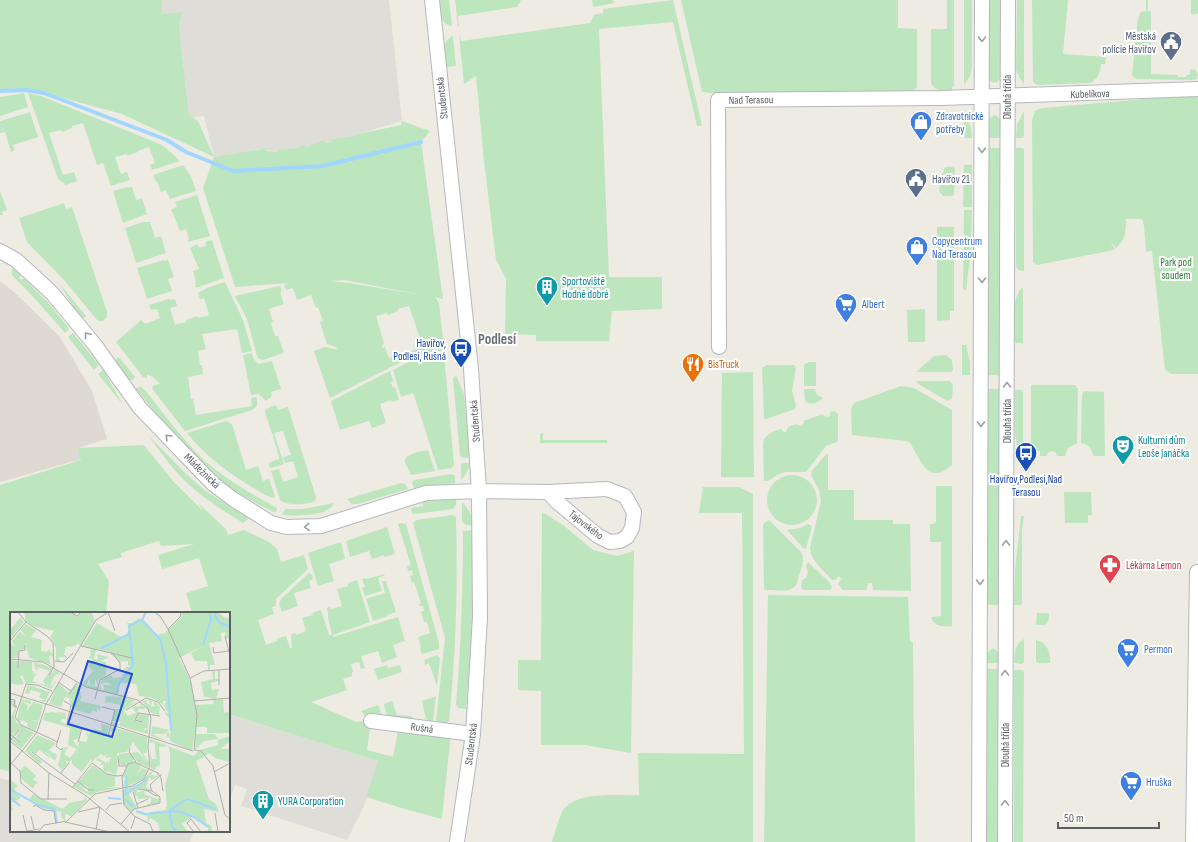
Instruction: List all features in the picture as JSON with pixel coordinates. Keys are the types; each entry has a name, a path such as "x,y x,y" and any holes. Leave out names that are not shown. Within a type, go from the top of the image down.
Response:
{"street":[{"name":"Studentská","path":"432,0 471,369 479,491 480,617 473,734 457,842"},
{"path":"980,842 982,0"},
{"name":"Dlouhá třída","path":"1005,842 1008,0"},
{"name":"Kubelíkova","path":"982,97 1198,89"},
{"name":"Nad Terasou","path":"719,347 718,100 982,97"},
{"name":"Mládežnická","path":"0,251 16,260 52,293 95,345 140,408 213,484 233,499 271,523 287,527 321,526 426,493 479,491"},
{"name":"Tajovského","path":"479,491 548,492 607,489 625,496 634,512 632,528 627,537 620,541 610,542 598,536 556,501 548,492"},
{"path":"1193,842 1198,572"},
{"name":"Rušná","path":"371,721 473,734"}],"shaded area":[{"path":"162,0 389,0 402,121 358,135 332,139 332,142 325,143 324,141 305,149 305,145 299,148 279,152 267,150 266,148 214,157 204,116 191,118 189,115 179,27 182,13 162,14"},
{"path":"0,281 13,291 60,337 92,391 107,439 78,448 82,459 0,482"},
{"path":"230,714 378,761 364,806 347,840 241,806 247,789 235,785 230,799"},
{"path":"0,778 10,781 10,832 194,832 190,842 0,842"}],"green space":[{"path":"0,0 162,0 162,14 182,12 179,27 189,115 198,121 214,157 122,114 34,90 24,89 0,91"},
{"path":"440,0 449,0 452,26 445,23 443,20"},
{"path":"455,0 521,0 517,7 458,16 458,26"},
{"path":"592,0 612,0 615,3 593,7"},
{"path":"673,0 702,126 697,126 673,22 599,29 609,277 662,277 662,309 612,311 609,341 536,341 536,335 505,334 506,279 496,260 484,161 476,76 464,84 459,35 461,41 590,23 594,15 603,13 603,9"},
{"path":"681,0 898,0 898,28 917,29 917,87 913,92 726,95 702,92"},
{"path":"947,0 954,0 954,86 952,88 952,92 940,91 931,83 931,29 947,29"},
{"path":"964,0 972,0 972,67 970,76 964,85"},
{"path":"989,0 1001,0 1001,78 996,83 991,82 989,78"},
{"path":"1017,0 1024,0 1024,84 1016,70"},
{"path":"1032,0 1068,0 1063,54 1106,57 1105,64 1101,64 1095,80 1090,83 1037,85 1033,82"},
{"path":"1146,0 1148,0 1148,9 1146,11"},
{"path":"1191,0 1198,0 1198,13 1191,15"},
{"path":"1151,11 1151,74 1178,75 1178,77 1186,77 1190,74 1190,69 1196,70 1198,75 1197,79 1137,79 1132,76 1138,18 1141,12"},
{"path":"453,36 456,66 446,67 444,50 446,42"},
{"path":"24,93 28,107 0,116 0,97"},
{"path":"28,93 41,96 160,144 180,161 152,170 150,165 155,163 149,147 127,156 127,154 115,157 121,174 127,172 130,180 111,186 103,163 97,165 83,123 72,126 72,128 62,132 61,130 49,133 63,175 74,172 77,181 66,185 58,179"},
{"name":"Park pod soudem","path":"1191,95 1198,96 1198,374 1172,374 1165,370 1152,251 1146,252 1142,219 1126,219 1124,238 1122,242 1116,248 1110,241 1115,249 1114,250 1037,265 1033,262 1032,120 1035,111 1042,108"},
{"path":"1024,111 1024,136 1023,138 1016,138 1017,124"},
{"path":"30,112 38,137 13,145 15,150 11,152 5,132 0,133 0,121"},
{"path":"964,113 971,127 972,138 966,138 964,136"},
{"path":"996,115 1000,119 1000,138 989,138 989,119"},
{"path":"402,121 430,131 421,142 443,299 435,297 439,303 444,350 413,356 411,351 423,347 409,306 398,309 398,311 388,315 387,313 376,316 384,344 382,345 383,348 385,347 389,358 401,355 403,361 330,398 314,351 326,347 337,350 336,347 327,344 320,322 323,321 318,307 316,308 311,295 297,300 293,288 286,290 284,285 289,283 235,287 203,188 214,157 267,148 267,151 279,152 279,150 299,148 305,145 305,148 324,140 325,143 332,142 332,139 358,135 401,125","holes":["344,280 422,295 330,281"]},
{"path":"989,148 1000,148 999,375 988,375"},
{"path":"1016,148 1023,148 1024,150 1024,271 1018,270 1016,266"},
{"path":"183,165 191,176 196,191 170,199 166,190 161,192 153,175"},
{"path":"964,165 972,165 972,207 963,206"},
{"path":"945,167 953,167 955,169 954,195 952,196 943,196 939,191 940,185 938,179 943,173"},
{"path":"132,187 136,200 142,198 147,214 123,223 113,191"},
{"path":"0,191 7,210 2,212 3,215 0,215"},
{"path":"197,195 210,236 188,242 189,239 186,229 180,231 171,209 177,207 175,202"},
{"path":"64,203 66,209 72,207 107,312 107,317 103,321 98,321 64,280 27,242 19,218"},
{"path":"964,210 972,210 971,250 966,290 963,290"},
{"path":"143,222 150,222 155,238 161,236 166,253 136,263 125,228"},
{"path":"937,227 954,227 954,311 950,311 950,320 937,321"},
{"path":"212,240 224,278 196,288 193,271 199,269 190,248 197,244 199,248 206,246 205,242"},
{"path":"168,260 174,277 168,279 172,291 147,299 137,268"},
{"path":"12,268 21,275 19,278 22,280 24,278 52,307 69,329 65,333 12,275"},
{"path":"225,282 243,320 252,351 242,353 237,329 202,334 206,349 198,351 203,374 188,377 191,399 193,399 196,415 252,406 251,398 255,397 257,398 257,406 252,410 185,431 153,390 152,388 154,385 160,384 153,377 147,374 147,378 143,377 116,342 141,320 145,324 160,318 157,309 151,310 149,305 168,299 175,299 177,306 170,308 175,325 186,322 186,320 197,316 198,318 209,315 204,298 200,299 198,293 207,288"},
{"path":"59,283 86,316 81,320"},
{"path":"280,286 282,292 280,292 284,304 269,309 275,336 278,336 284,353 263,360 259,359 247,319 235,296"},
{"path":"1023,287 1023,343 1015,343 1014,313 1016,298"},
{"path":"925,309 925,342 908,342 907,310"},
{"path":"73,333 99,365 94,370 68,337"},
{"path":"962,345 966,345 970,362 970,375 962,375"},
{"path":"252,353 253,358 258,364 272,361 281,389 271,392 272,396 266,401 259,394 251,395 243,355"},
{"path":"444,354 454,465 452,468 438,470 414,395 413,393 401,397 393,370 414,359"},
{"path":"946,355 952,360 953,370 951,372 916,372 934,356"},
{"path":"119,357 135,377 133,380 129,380 114,361"},
{"path":"809,362 816,362 816,386 804,386 804,367 805,364"},
{"path":"767,365 794,365 796,368 792,391 796,405 795,409 766,419 764,418 762,368"},
{"path":"103,370 105,373 123,405 98,374"},
{"path":"390,371 393,381 391,382 393,388 395,387 399,400 392,402 391,400 380,404 386,423 372,428 369,421 340,430 331,401"},
{"path":"753,372 754,477 721,477 722,373"},
{"path":"456,375 464,394 470,457 463,458 460,456 453,378"},
{"path":"917,381 950,381 953,385 952,399 947,401 917,383"},
{"path":"1031,385 1075,385 1078,389 1077,443 1068,448 1065,456 1057,456 1055,452 1051,451 1047,456 1040,456 1040,451 1031,451"},
{"path":"901,386 914,388 952,410 952,465 944,471 937,473 926,469 910,443 906,441 852,435 851,409 854,403"},
{"path":"141,387 173,426 205,461 231,481 277,508 276,513 250,500 214,476 192,457 136,388"},
{"path":"804,389 815,389 817,395 823,398 814,403 807,403 805,401"},
{"path":"988,389 999,389 999,482 988,482"},
{"path":"1015,390 1021,390 1023,392 1024,466 1021,466 1015,436"},
{"path":"1084,391 1104,392 1105,456 1093,456 1090,447 1081,443 1082,394"},
{"path":"276,405 278,410 288,407 316,497 315,501 297,504 283,502 280,500 271,471 279,469 283,482 298,477 293,461 285,463 283,457 291,455 283,431 274,433 284,464 270,468 268,463 279,459 274,436 265,412 266,409"},
{"path":"832,411 838,414 837,442 826,446 806,472 785,472 768,481 764,481 763,444 765,438 772,432 781,429 786,432 788,427 797,424 801,426 804,423 803,421 823,414 824,416 828,417"},
{"path":"226,421 232,424 246,470 258,466 263,481 269,479 275,496 274,498 263,494 228,472 202,450 187,433"},
{"path":"541,433 543,433 543,440 607,440 607,443 540,443"},
{"path":"148,435 184,472 207,492 249,518 243,523 200,494 176,472"},
{"path":"144,445 173,481 203,511 198,503 226,529 228,535 244,530 269,542 277,549 281,562 304,555 308,569 276,599 276,606 272,607 274,614 258,620 266,645 277,641 276,639 286,636 290,648 292,648 291,634 295,633 296,635 306,631 302,618 313,615 312,613 321,610 329,635 332,635 327,608 330,607 331,609 342,606 337,589 348,586 348,583 357,580 370,622 333,635 333,637 398,617 405,641 393,645 397,657 382,663 378,651 361,656 365,668 361,669 359,662 351,664 353,672 352,676 343,679 347,690 311,702 356,722 371,721 367,750 393,757 399,725 451,732 442,819 366,797 378,761 230,714 230,612 192,612 186,593 208,586 199,558 162,569 158,555 194,544 161,546 159,541 121,553 122,557 98,564 109,581 106,612 10,612 10,772 0,769 0,485 81,460 78,448"},
{"path":"428,450 435,471 411,475 405,459 414,453"},
{"path":"827,453 828,490 854,490 854,520 893,520 893,524 910,524 911,591 873,590 872,583 868,583 867,589 865,590 843,590 838,584 841,579 839,576 835,580 832,580 818,566 813,558 810,548 821,501 819,490 811,475 812,471"},
{"path":"470,463 467,472 461,480 461,464"},
{"path":"452,474 455,476 455,483 414,488 412,483 414,480"},
{"path":"787,475 797,475 810,482 817,495 817,505 810,518 797,525 787,525 778,521 771,514 767,505 767,495 771,486 778,479"},
{"path":"401,483 405,484 408,489 358,504 352,504 347,499"},
{"path":"988,485 999,486 998,605 987,605"},
{"path":"936,486 952,487 952,626 937,625 931,617 941,616 941,542 930,542 930,524 934,524 936,522"},
{"path":"703,487 739,487 753,494 753,842 552,842 562,812 568,805 576,800 586,797 609,795 639,795 638,753 744,754 742,513 699,513"},
{"path":"1064,492 1091,492 1092,515 1088,515 1088,523 1065,523"},
{"path":"449,499 456,500 456,505 453,509 412,513 411,508 423,506 422,502"},
{"path":"462,502 470,512 473,525 466,525 462,522"},
{"path":"334,503 331,508 321,513 282,515 286,509 303,509"},
{"path":"542,512 563,525 593,550 617,556 634,551 631,753 585,745 541,745 541,691 518,690 518,660 541,660"},
{"path":"453,515 456,517 456,619 449,721 446,723 436,721 445,638 413,523 416,520"},
{"path":"1021,516 1024,516 1022,529 1022,604 1014,605 1015,570"},
{"path":"769,520 801,552 803,557 797,583 792,589 780,591 764,589 763,526 764,523"},
{"path":"398,524 406,524 439,643 439,649 422,654 418,637 430,633 427,622 424,622 421,612 424,611 423,606 419,606 421,603 414,582 412,583 410,576 413,575 412,570 408,571 407,566 411,565"},
{"path":"808,524 812,526 806,549 804,549 787,530 800,528"},
{"path":"387,527 395,554 384,557 384,555 372,559 369,551 350,557 346,541"},
{"path":"473,530 472,620 466,709 458,708 456,705 463,574 463,531"},
{"path":"341,542 345,559 329,564 334,581 318,586 308,553"},
{"path":"808,562 831,584 832,588 830,590 804,590 801,588 802,580 806,578 808,573 806,566"},
{"path":"309,573 312,575 313,579 309,581 311,588 294,593 298,606 282,612 279,605 281,599"},
{"path":"385,575 378,578 382,591 365,596 362,588 365,587 362,579"},
{"path":"382,581 386,581 396,612 373,621 366,599 385,593"},
{"path":"768,595 908,597 910,640 913,643 915,842 764,842"},
{"path":"1037,613 1049,613 1049,619 1045,625 1036,625"},
{"path":"1024,639 1024,662 1022,664 1014,663 1018,643"},
{"path":"1036,640 1043,643 1048,648 1050,663 1036,662"},
{"path":"993,648 998,652 998,663 987,663 988,652"},
{"path":"437,655 440,658 437,686 429,663 425,665 424,660"},
{"path":"387,665 388,668 400,665 402,672 378,680 374,669"},
{"path":"987,669 998,669 997,842 987,842"},
{"path":"1014,670 1024,671 1023,842 1014,842"},
{"path":"436,696 433,721 431,722 426,719 422,701"},
{"path":"392,701 397,715 411,716 413,718 412,720 387,716 384,704"},
{"path":"378,705 382,715 381,717 365,716 361,711"}],"waterway":[{"path":"0,91 26,90 44,93 167,140 186,152 233,171 323,166 421,142"}],"place":[{"name":"Městská policie Havířov","path":"1171,62"},
{"name":"Zdravotnické potřeby","path":"921,142"},
{"name":"Havířov 21","path":"916,198"},
{"name":"Copycentrum Nad Terasou","path":"917,266"},
{"name":"Sportoviště Hodně dobré","path":"547,306"},
{"name":"Albert","path":"846,324"},
{"name":"Havířov, Podlesí, Rušná","path":"461,368"},
{"name":"BisTruck","path":"693,384"},
{"name":"Kulturní dům Leoše Janáčka","path":"1123,466"},
{"name":"Havířov,Podlesí,Nad Terasou","path":"1026,472"},
{"name":"Lékárna Lemon","path":"1110,584"},
{"name":"Permon","path":"1128,668"},
{"name":"Hruška","path":"1131,802"},
{"name":"YURA Corporation","path":"263,820"}],"district":[{"name":"Podlesí","path":"497,339"}]}
